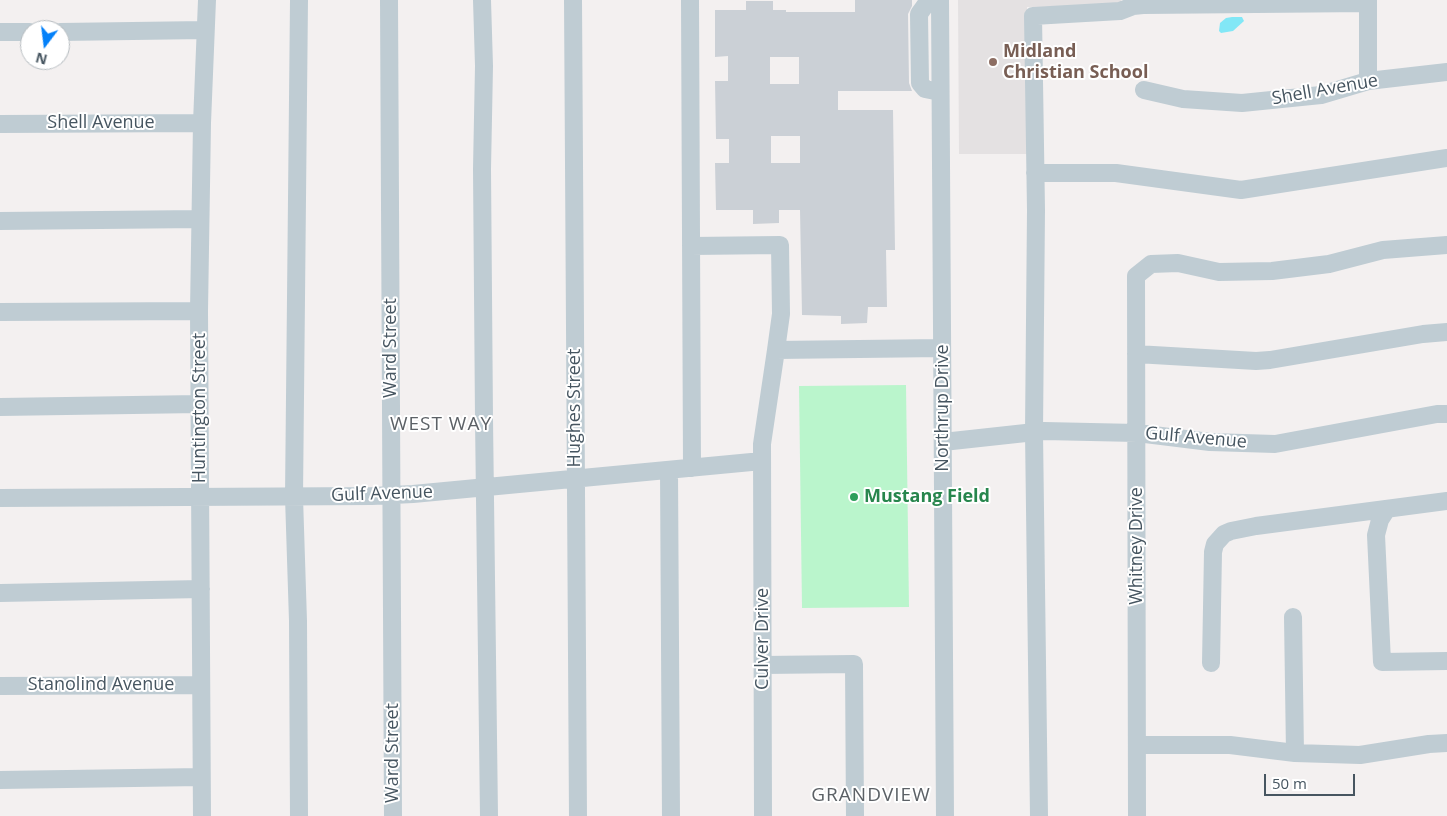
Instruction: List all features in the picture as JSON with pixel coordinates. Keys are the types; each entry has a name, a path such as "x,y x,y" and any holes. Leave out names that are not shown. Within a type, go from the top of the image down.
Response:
{"street":[{"name":"Huntington Street","path":"202,816 199,311 206,0"},
{"path":"298,0 294,497 298,621 298,816"},
{"name":"Ward Street","path":"389,0 393,816"},
{"path":"482,0 489,816"},
{"name":"Hughes Street","path":"573,0 578,816"},
{"path":"690,0 692,468"},
{"path":"928,0 919,14 920,83 925,89 940,92"},
{"name":"Northrup Drive","path":"940,0 945,816"},
{"path":"1039,816 1034,432 1035,173 1033,16 1120,11 1132,3 1368,1 1368,81"},
{"path":"70,32 205,30"},
{"path":"0,32 20,32"},
{"name":"Shell Avenue","path":"1144,90 1183,99 1242,103 1321,94 1368,81 1447,72"},
{"name":"Shell Avenue","path":"0,124 202,122"},
{"path":"1035,173 1116,174 1241,190 1447,158"},
{"path":"0,221 200,219"},
{"name":"Culver Drive","path":"691,246 780,245 781,314 762,444 763,816"},
{"name":"Whitney Drive","path":"1137,816 1136,276 1152,264 1178,263 1219,272 1272,271 1329,264 1383,250 1447,245"},
{"path":"0,312 199,311"},
{"path":"1136,354 1171,354 1256,361 1423,334 1447,332"},
{"path":"776,350 942,348"},
{"path":"0,407 199,404"},
{"name":"Gulf Avenue","path":"943,442 1034,432 1136,433 1210,442 1275,444 1437,414 1447,414"},
{"name":"Gulf Avenue","path":"0,498 391,495 762,461"},
{"path":"669,470 671,816"},
{"path":"1211,663 1213,552 1219,538 1231,531 1256,526 1447,501"},
{"path":"1387,509 1380,520 1376,535 1382,662 1447,661"},
{"path":"0,593 201,589"},
{"path":"1293,617 1295,753"},
{"path":"763,665 854,664 855,816"},
{"name":"Stanolind Avenue","path":"0,686 201,685"},
{"path":"1137,745 1230,745 1295,753 1360,755 1447,743"},
{"path":"0,780 202,777"}],"shaded area":[{"name":"Midland Christian School","path":"958,0 1121,0 1122,6 1027,7 1028,154 959,154"}],"green space":[{"name":"Mustang Field","path":"906,385 909,607 802,608 799,386"}],"water":[{"path":"1242,17 1244,21 1233,31 1221,33 1219,31 1220,23 1226,18"}],"building":[{"path":"855,0 912,0 912,6 908,14 909,83 912,91 838,91 838,110 893,110 895,250 886,250 887,307 868,307 867,323 841,324 841,316 802,315 800,210 779,210 779,223 753,224 753,210 716,210 715,163 729,163 729,139 716,139 715,81 728,81 728,56 715,57 715,10 746,10 746,1 773,1 773,10 786,10 786,12 855,12","holes":["770,57 799,57 799,84 770,84","771,136 800,136 800,163 771,163"]}],"place":[{"name":"Midland Christian School","path":"993,62"},
{"name":"Mustang Field","path":"854,497"}],"district":[{"name":"WEST WAY","path":"441,425"},
{"name":"GRANDVIEW","path":"871,796"}]}
